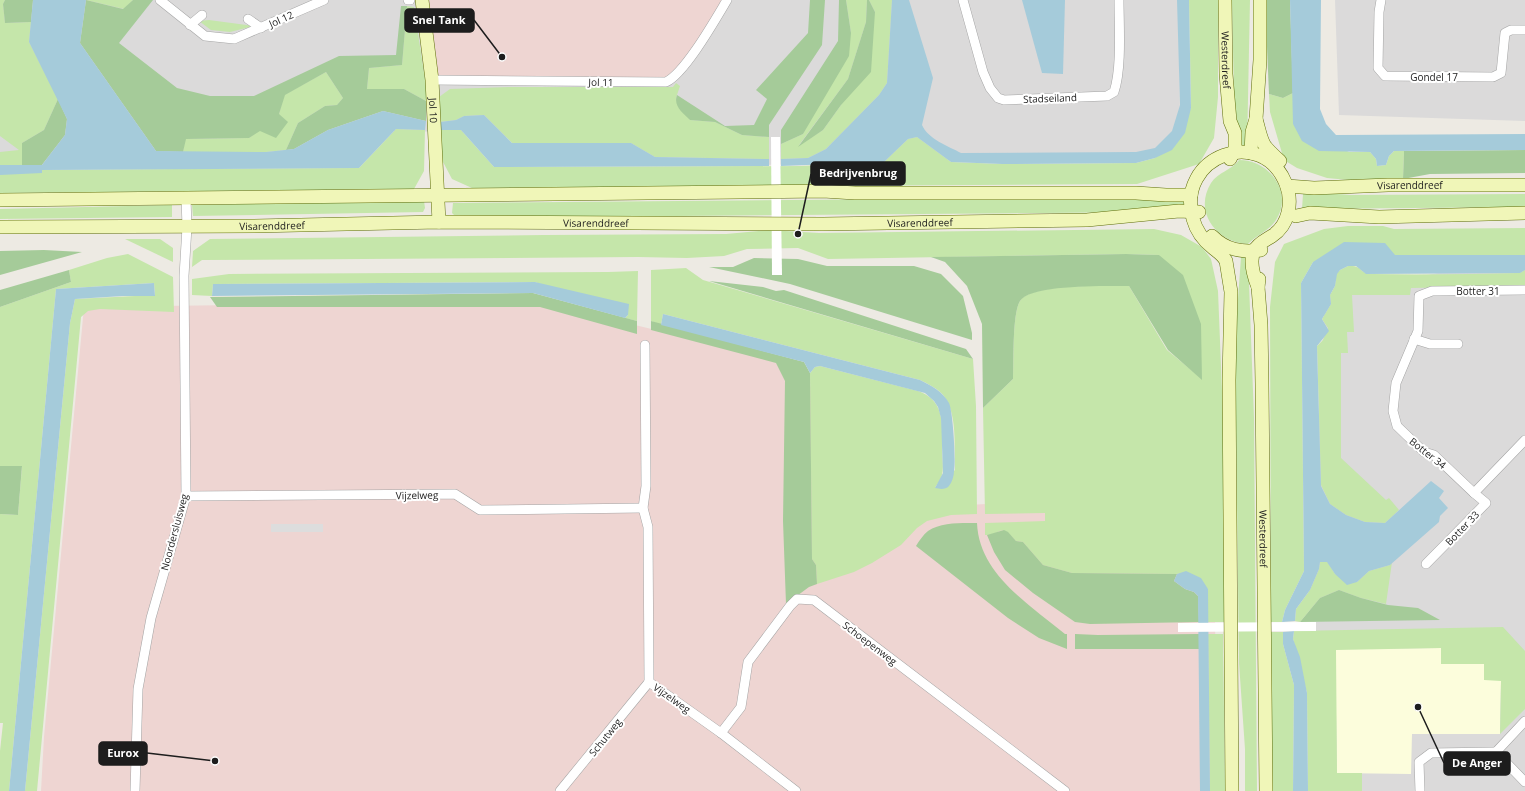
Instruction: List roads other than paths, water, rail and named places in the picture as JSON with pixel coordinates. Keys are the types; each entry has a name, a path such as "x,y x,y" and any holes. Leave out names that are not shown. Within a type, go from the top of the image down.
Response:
{"main road":[{"name":"Jol 10","path":"422,0 432,80 439,222"},
{"name":"Westerdreef","path":"1225,0 1226,74 1230,120 1235,133 1228,154"},
{"path":"1252,153 1252,132 1256,119 1260,60 1260,0"},
{"path":"1256,119 1261,142 1266,149 1286,168 1291,187 1287,217 1283,225 1274,235 1260,243 1258,250"},
{"path":"1227,253 1258,250 1273,246 1285,235 1296,216 1297,195 1275,167 1264,158 1252,153 1228,154 1212,161 1201,171 1196,179 1191,195 1195,212 1204,226 1222,245 1227,253 1235,260 1236,276 1231,292 1228,380 1232,791"},
{"path":"1195,212 1205,179 1212,171 1228,161 1228,154"},
{"name":"Visarenddreef","path":"1291,187 1314,188 1388,185 1525,186"},
{"path":"0,200 438,194 823,191 855,193 1136,193 1191,195"},
{"name":"Visarenddreef","path":"0,227 187,227 439,222 847,224 1087,220 1179,210 1195,212"},
{"path":"1296,216 1310,213 1379,217 1525,212"},
{"name":"Westerdreef","path":"1258,250 1252,261 1253,273 1258,287 1261,326 1266,791"}],"street":[{"name":"Jol 12","path":"160,0 205,36 234,39 324,0"},
{"name":"Jol 11","path":"432,80 666,82 672,80 687,62 727,0"},
{"name":"Stadseiland","path":"963,0 983,72 990,88 998,98 1004,100 1107,96 1114,92 1117,83 1118,65 1119,0"},
{"name":"Gondel 17","path":"1381,0 1379,12 1378,68 1385,76 1493,77 1501,73 1505,33 1511,30 1525,30"},
{"path":"190,25 202,15"},
{"name":"Jol 12","path":"248,19 261,28"},
{"name":"Noordersluisweg","path":"135,791 138,688 152,618 186,496 184,276 187,227 186,198"},
{"name":"Botter 31","path":"1432,291 1525,290"},
{"name":"Botter 34","path":"1432,291 1419,296 1418,330 1396,383 1394,411 1397,426 1424,452 1434,455 1474,493"},
{"path":"1414,339 1430,344 1458,344"},
{"name":"Vijzelweg","path":"645,345 646,486 643,508 648,527 649,682 721,733 796,791"},
{"path":"1474,493 1525,440"},
{"name":"Botter 33","path":"1426,564 1486,503 1474,493"},
{"name":"Vijzelweg","path":"186,496 455,494 480,510 643,508"},
{"name":"Schoepenweg","path":"721,733 741,707 748,662 790,606 797,599 814,600 1065,791"},
{"name":"Schutweg","path":"560,791 649,682"},
{"path":"1420,791 1419,762 1431,753 1496,752 1525,721"},
{"path":"1496,752 1525,782"}],"water":[{"path":"33,0 86,0 80,43 156,151 266,152 294,149 328,130 383,111 426,121 425,130 396,129 359,168 42,170 42,173 0,175 0,165 42,165 65,135 67,119 29,42"},
{"path":"892,0 909,0 933,78 922,125 934,138 961,153 1136,152 1155,148 1172,131 1180,105 1177,0 1189,0 1191,108 1185,133 1172,150 1155,158 1136,163 1002,164 951,162 917,137 908,139 884,162 781,166 781,159 808,158 826,149 879,95 887,83"},
{"path":"1022,0 1065,0 1063,74 1042,73"},
{"path":"1290,0 1321,0 1320,109 1326,124 1336,135 1525,134 1525,150 1394,151 1389,156 1386,165 1377,166 1376,159 1370,152 1319,151 1302,141 1293,124"},
{"path":"484,115 512,143 631,143 655,157 769,159 769,166 494,167 461,130 441,130 440,122 456,120 464,116"},
{"path":"1344,242 1385,243 1395,255 1525,255 1525,270 1520,273 1366,274 1356,266 1348,266 1340,270 1337,274 1335,286 1330,295 1331,304 1322,319 1329,331 1317,346 1321,486 1330,504 1346,515 1365,522 1385,523 1431,481 1444,491 1439,498 1448,508 1440,516 1439,522 1390,565 1369,571 1357,582 1347,585 1335,574 1327,562 1320,562 1319,569 1310,590 1296,609 1295,621 1282,622 1285,610 1304,571 1301,283 1313,262"},
{"path":"535,282 629,304 628,315 625,318 533,293 212,296 213,284"},
{"path":"154,283 155,296 75,299 70,323 25,791 9,791 56,289"},
{"path":"663,314 920,380 933,387 943,395 949,403 953,425 955,457 954,475 952,481 944,489 935,488 943,473 941,418 938,407 925,393 820,366 815,367 810,373 804,362 661,325"},
{"path":"1186,571 1201,578 1208,589 1210,791 1200,791 1198,596 1194,592 1185,589 1174,581 1177,574"},
{"path":"1294,631 1293,639 1300,657 1307,693 1308,791 1293,791 1294,685 1283,644 1283,632"}],"place":[{"name":"Snel Tank","path":"502,57"},
{"name":"Bedrijvenbrug","path":"798,234"},
{"name":"De Anger","path":"1418,707"},
{"name":"Eurox","path":"215,761"}]}
